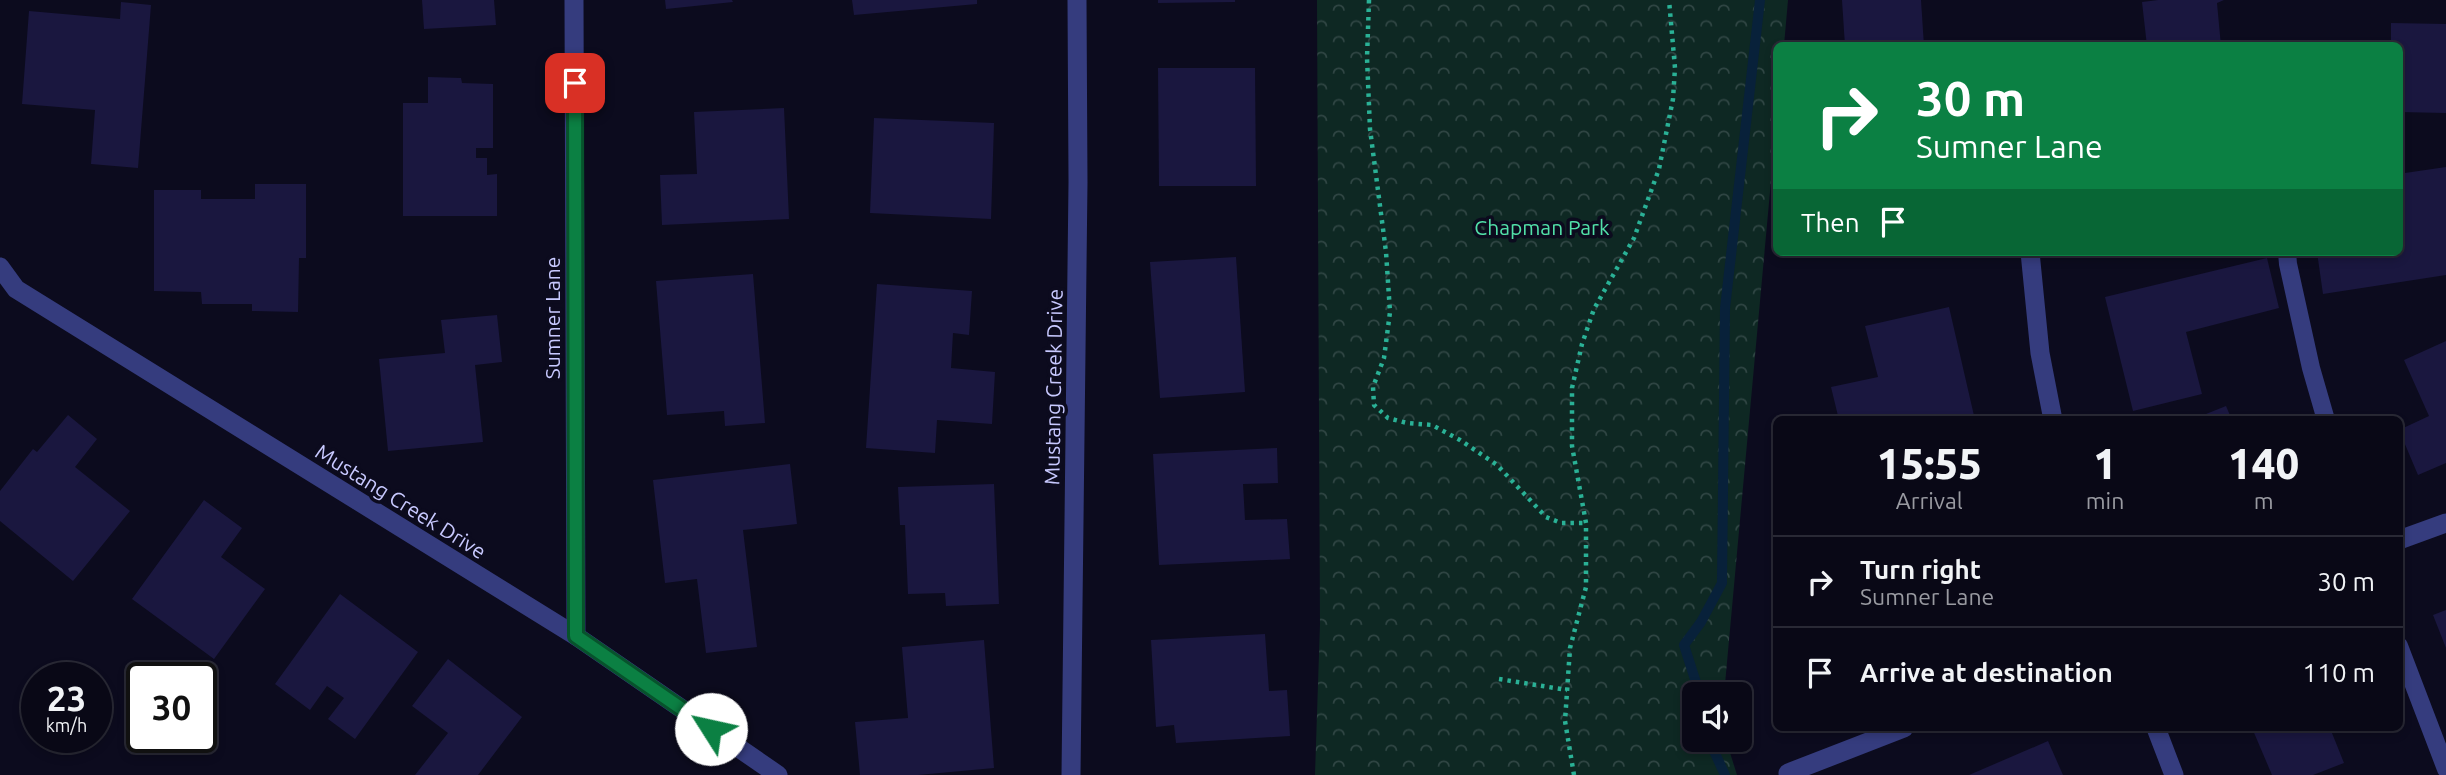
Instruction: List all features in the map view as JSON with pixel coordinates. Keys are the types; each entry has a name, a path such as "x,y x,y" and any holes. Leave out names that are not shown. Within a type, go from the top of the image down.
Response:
{"street":[{"name":"Sumner Lane","path":"574,0 576,636"},
{"name":"Mustang Creek Drive","path":"1071,775 1078,182 1077,0"},
{"path":"2030,256 2040,353 2052,416"},
{"name":"Mustang Creek Drive","path":"0,267 16,289 576,636 778,775"},
{"path":"2403,539 2446,523"},
{"path":"1788,773 1896,731"},
{"path":"2157,731 2174,775"}],"lane":[{"path":"2287,256 2311,369 2325,416"},
{"path":"2403,656 2446,769"}],"path":[{"path":"1369,0 1367,58 1370,129 1386,252 1390,312 1384,358 1373,387 1374,405 1388,418 1432,425 1460,440 1497,465 1546,517 1561,523 1586,523"},
{"path":"1574,775 1565,721 1570,648 1586,587 1586,523 1572,446 1572,388 1582,344 1594,309 1634,238 1660,169 1673,99 1675,68 1669,0"},
{"path":"1499,679 1567,690"}],"green space":[{"name":"Chapman Park","path":"1317,0 1788,0 1784,42 1773,42 1773,159 1725,682 1682,682 1682,752 1730,752 1737,775 1315,775 1320,624"}],"building":[{"path":"422,0 494,0 496,25 424,29"},
{"path":"665,0 732,0 733,2 666,9"},
{"path":"852,0 977,0 977,4 854,15"},
{"path":"1158,0 1235,0 1235,2 1158,3"},
{"path":"1842,0 1921,0 1924,42 1845,42"},
{"path":"2224,0 2217,3 2221,42 2147,42 2142,2"},
{"path":"121,2 151,5 138,168 91,164 95,110 22,104 29,11 120,19"},
{"path":"2391,23 2446,24 2446,113 2403,112 2403,42 2391,42"},
{"path":"1158,68 1255,68 1256,186 1159,186"},
{"path":"428,77 461,78 462,83 493,84 493,148 476,148 476,158 487,158 487,175 497,174 497,216 403,216 403,103 428,103"},
{"path":"784,108 789,219 662,225 660,175 697,174 694,112"},
{"path":"874,118 994,123 991,219 870,213"},
{"path":"2403,165 2405,173 2446,167 2446,275 2323,294 2318,256 2403,256"},
{"path":"255,184 306,184 306,258 299,258 298,312 252,311 252,304 202,304 201,292 154,291 154,190 201,190 201,199 255,199"},
{"path":"1236,257 1245,392 1160,398 1150,262"},
{"path":"2267,258 2279,308 2186,332 2202,394 2133,411 2105,297"},
{"path":"753,274 765,423 725,426 724,411 667,415 656,281"},
{"path":"877,284 972,291 969,335 953,333 951,368 995,372 992,424 937,420 935,453 866,448"},
{"path":"1949,307 1974,416 1838,416 1831,387 1878,377 1865,326"},
{"path":"497,315 502,362 475,365 483,442 388,451 379,359 445,353 441,320"},
{"path":"2446,341 2446,463 2418,475 2403,439 2403,428 2429,416 2404,360"},
{"path":"2226,406 2230,416 2201,416"},
{"path":"68,415 97,439 75,467 130,511 73,581 0,521 0,491 33,449 37,452"},
{"path":"1277,448 1278,483 1243,484 1245,520 1287,519 1290,559 1159,565 1153,454"},
{"path":"790,464 797,524 743,530 757,647 706,653 697,579 665,583 653,480"},
{"path":"994,484 999,604 946,606 945,593 908,594 905,525 900,525 898,487"},
{"path":"204,500 242,528 221,557 265,589 214,659 132,599"},
{"path":"340,594 418,652 355,739 328,719 344,698 327,686 310,710 275,684"},
{"path":"2446,610 2446,648 2433,615"},
{"path":"1265,634 1269,691 1287,690 1290,736 1176,743 1174,725 1156,727 1151,640"},
{"path":"984,640 994,768 918,775 860,775 855,722 908,718 902,647"},
{"path":"448,659 522,717 478,775 415,775 448,733 412,706"},
{"path":"2253,731 2331,731 2344,763 2313,775 2272,775"},
{"path":"2048,741 2063,775 1969,775"}],"waterway":[{"path":"1696,682 1684,645 1701,622 1722,583 1725,308 1760,0"},
{"path":"1714,752 1725,775"}],"route":[{"path":"575,83 576,636 711,729"}]}
